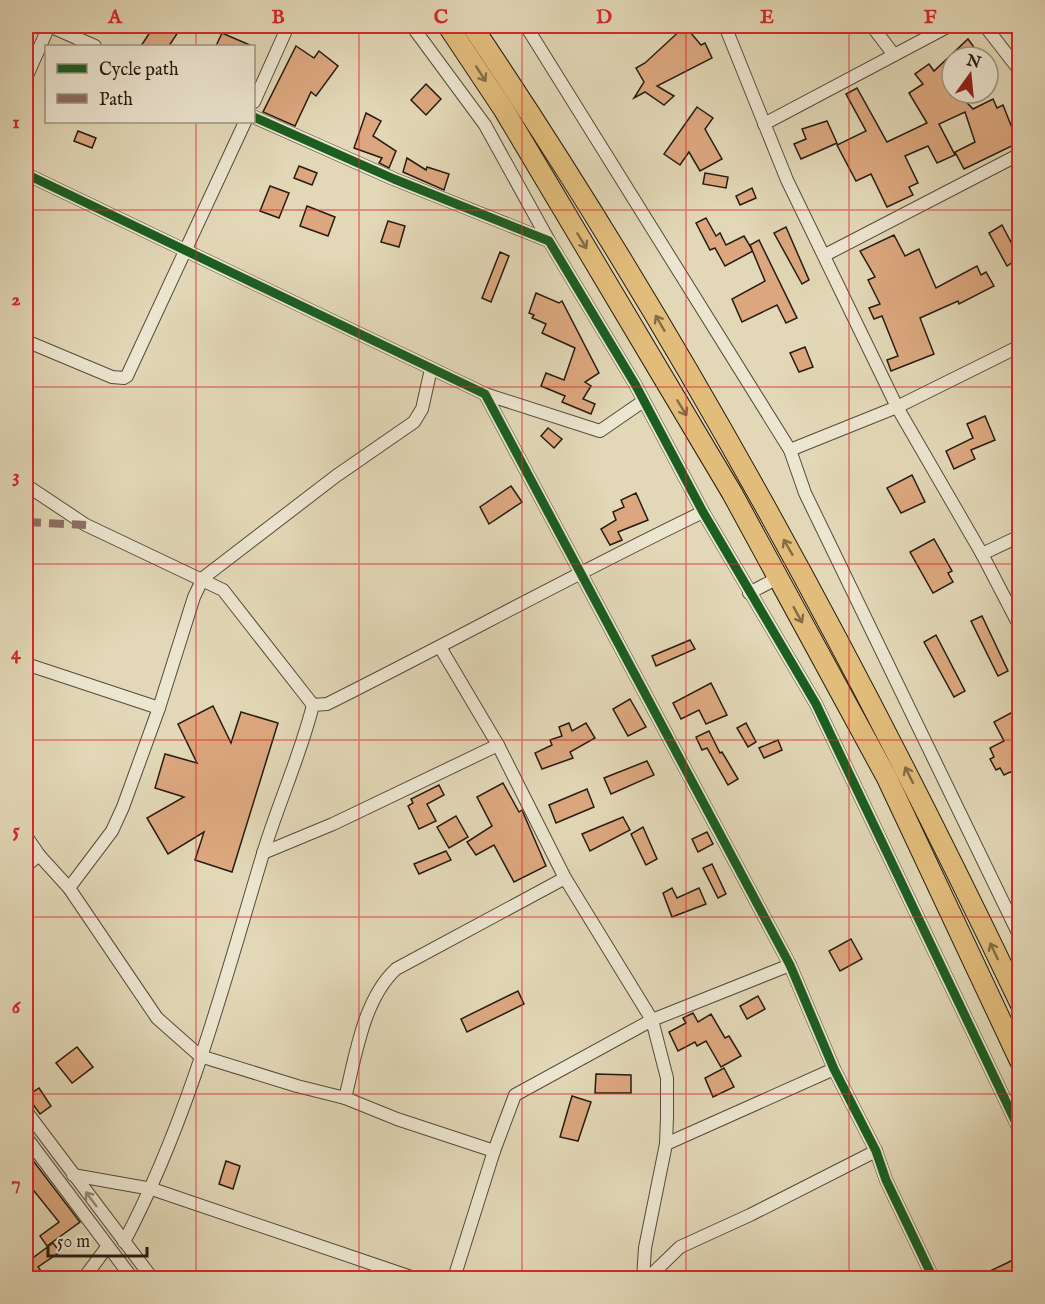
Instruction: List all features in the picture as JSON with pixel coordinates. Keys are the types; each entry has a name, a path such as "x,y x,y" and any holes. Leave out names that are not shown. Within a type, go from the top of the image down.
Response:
{"main road":[{"path":"448,26 548,183 732,493 887,778 1020,1061"},
{"path":"472,26 570,173 646,298 788,548 904,765 1020,1003"}],"street":[{"path":"26,78 49,26 93,45"},
{"path":"255,100 288,26"},
{"path":"412,26 485,125 549,241 635,384 642,402 703,512 833,737 1020,1131"},
{"path":"526,26 790,450 805,494 1020,937"},
{"path":"725,26 787,180 897,406 982,554 1020,627"},
{"path":"872,26 894,55"},
{"path":"764,124 949,26"},
{"path":"985,26 1020,71"},
{"path":"255,117 394,179 549,241"},
{"path":"26,342 112,376 124,378 187,250 245,123"},
{"path":"825,255 1020,154"},
{"path":"26,174 485,394 600,431 642,402"},
{"path":"790,450 897,406 1020,346"},
{"path":"69,888 112,831 139,768 194,597 203,578 327,483 414,422 422,409 431,369"},
{"path":"485,394 578,572 790,965 834,1069 876,1151 886,1180 933,1278"},
{"path":"26,485 93,529 203,578 228,594 313,705"},
{"path":"313,705 327,704 440,647 578,572 703,512"},
{"path":"982,554 1020,536"},
{"path":"749,592 778,578"},
{"path":"440,647 498,745 565,878 652,1020 667,1078 666,1144 645,1248 643,1278"},
{"path":"26,663 159,708"},
{"path":"124,1242 152,1189 200,1056 263,853 313,705"},
{"path":"263,853 333,824 498,745"},
{"path":"26,836 39,855 69,888 157,1018 200,1056 297,1086 345,1098 397,1119 494,1151"},
{"path":"26,866 39,855"},
{"path":"345,1098 372,1002 382,982 396,969 565,878"},
{"path":"454,1278 512,1098 517,1093 652,1020 790,965"},
{"path":"666,1144 834,1069"},
{"path":"26,1111 152,1278"},
{"path":"26,1137 132,1278"},
{"path":"648,1278 680,1247 750,1215 876,1151"},
{"path":"73,1175 152,1189 414,1278"},
{"path":"84,1278 107,1247"}],"building":[{"path":"154,26 182,26 170,45 142,45"},
{"path":"685,26 701,45 705,43 712,58 657,86 674,96 664,105 645,92 634,98 644,82 636,68 645,63"},
{"path":"222,33 250,45 216,45"},
{"path":"968,39 972,45 962,45"},
{"path":"296,46 314,58 319,51 338,66 316,96 311,92 295,126 263,112"},
{"path":"929,64 934,71 940,65 940,105 969,105 973,109 981,105 996,105 997,108 1003,105 1018,143 964,169 955,152 975,142 965,112 939,124 955,155 937,163 928,146 905,156 918,183 909,187 913,195 887,207 871,174 856,181 837,145 866,131 846,94 857,88 887,142 927,123 909,93 923,84 915,74"},
{"path":"426,84 441,99 426,115 411,100"},
{"path":"697,107 713,118 705,129 722,159 700,171 689,152 680,165 664,154"},
{"path":"366,113 381,121 373,136 396,151 389,168 379,163 382,158 354,148"},
{"path":"827,121 837,143 801,159 794,144 806,139 802,129"},
{"path":"78,131 96,138 92,148 74,141"},
{"path":"407,158 426,170 427,167 449,174 444,190 403,172"},
{"path":"299,166 317,173 312,185 294,178"},
{"path":"705,173 728,177 726,188 703,184"},
{"path":"270,186 289,193 279,218 260,211"},
{"path":"752,188 756,198 740,205 736,196"},
{"path":"307,206 335,217 328,236 300,226"},
{"path":"706,218 716,236 720,233 726,245 744,236 753,251 725,266 715,248 710,250 696,223"},
{"path":"388,221 405,226 399,247 381,242"},
{"path":"1002,225 1013,246 1020,242 1020,271 1013,262 1007,266 989,233"},
{"path":"786,227 809,280 802,284 774,233"},
{"path":"894,235 905,256 919,249 936,288 977,266 981,275 986,272 994,286 959,304 958,301 920,318 934,354 891,371 887,360 898,356 882,316 874,319 869,308 880,304 868,280 875,277 860,251"},
{"path":"759,240 797,318 786,323 777,305 742,322 732,299 765,281 750,245"},
{"path":"500,252 509,256 491,302 482,298"},
{"path":"536,293 559,303 562,301 599,373 585,382 591,386 583,399 595,404 591,414 562,402 565,396 541,386 546,373 564,380 575,348 542,333 546,324 532,318 534,315 529,313"},
{"path":"805,347 813,367 799,372 790,353"},
{"path":"985,416 995,440 971,450 975,459 954,469 946,451 973,438 967,424"},
{"path":"548,428 562,439 554,448 541,436"},
{"path":"912,475 925,502 901,513 887,488"},
{"path":"511,486 522,502 489,524 480,507"},
{"path":"636,493 648,520 618,532 622,540 610,545 601,529 616,520 613,512 624,507 621,500"},
{"path":"934,539 952,571 948,573 953,582 933,593 910,552"},
{"path":"982,616 1008,671 998,676 971,621"},
{"path":"936,635 965,691 954,697 924,642"},
{"path":"690,640 695,649 656,666 652,656"},
{"path":"711,683 727,715 706,724 699,710 681,719 673,703"},
{"path":"630,699 646,727 628,736 613,709"},
{"path":"213,706 231,743 241,712 278,723 232,872 195,860 204,832 168,854 147,818 184,797 155,788 165,754 197,763 178,724"},
{"path":"1020,708 1020,766 1016,774 1010,772 1004,775 1000,768 996,770 990,759 994,757 990,748 1004,741 994,722"},
{"path":"569,723 572,731 586,723 595,738 570,752 573,758 542,769 535,753 552,745 550,740 562,736 559,727"},
{"path":"746,723 756,742 748,747 737,728"},
{"path":"709,731 720,753 722,752 738,779 728,785 707,748 702,750 696,737"},
{"path":"778,740 782,750 764,758 759,748"},
{"path":"647,761 654,775 611,794 604,778"},
{"path":"503,783 519,812 522,810 546,866 514,882 494,845 476,855 467,842 492,826 477,797"},
{"path":"439,785 444,795 427,804 436,821 419,829 408,806 413,803 411,799"},
{"path":"587,789 594,807 556,823 549,805"},
{"path":"456,816 468,837 449,848 437,827"},
{"path":"623,817 630,830 590,851 582,834"},
{"path":"643,827 657,859 646,865 631,834"},
{"path":"707,832 713,844 698,852 692,839"},
{"path":"446,851 451,860 419,874 414,864"},
{"path":"712,864 726,894 718,898 703,868"},
{"path":"672,888 677,898 699,888 706,904 672,917 663,893"},
{"path":"851,939 862,959 840,971 829,951"},
{"path":"518,991 524,1004 467,1032 461,1019"},
{"path":"758,996 765,1009 747,1019 740,1006"},
{"path":"693,1013 698,1022 711,1014 725,1038 729,1036 741,1056 721,1067 706,1041 697,1046 695,1042 678,1051 669,1032 686,1023 683,1018"},
{"path":"77,1047 93,1067 72,1083 56,1063"},
{"path":"724,1068 734,1087 713,1097 705,1078"},
{"path":"596,1074 631,1075 631,1093 595,1093"},
{"path":"39,1088 51,1106 40,1114 27,1096"},
{"path":"572,1096 591,1102 578,1141 560,1137"},
{"path":"31,1158 80,1222 47,1246 40,1236 59,1222 26,1181 26,1163"},
{"path":"226,1161 240,1166 233,1189 219,1184"},
{"path":"53,1243 60,1252 38,1267 46,1278 26,1278 26,1263"},
{"path":"1020,1256 1020,1278 975,1278 1007,1263"}],"marked path":[{"path":"26,522 86,525"}],"cycle path":[{"path":"255,117 394,179 549,241 635,384 703,512 816,704 1020,1131"},
{"path":"26,174 485,394 790,965 834,1069 876,1151 886,1180 933,1278"}]}
